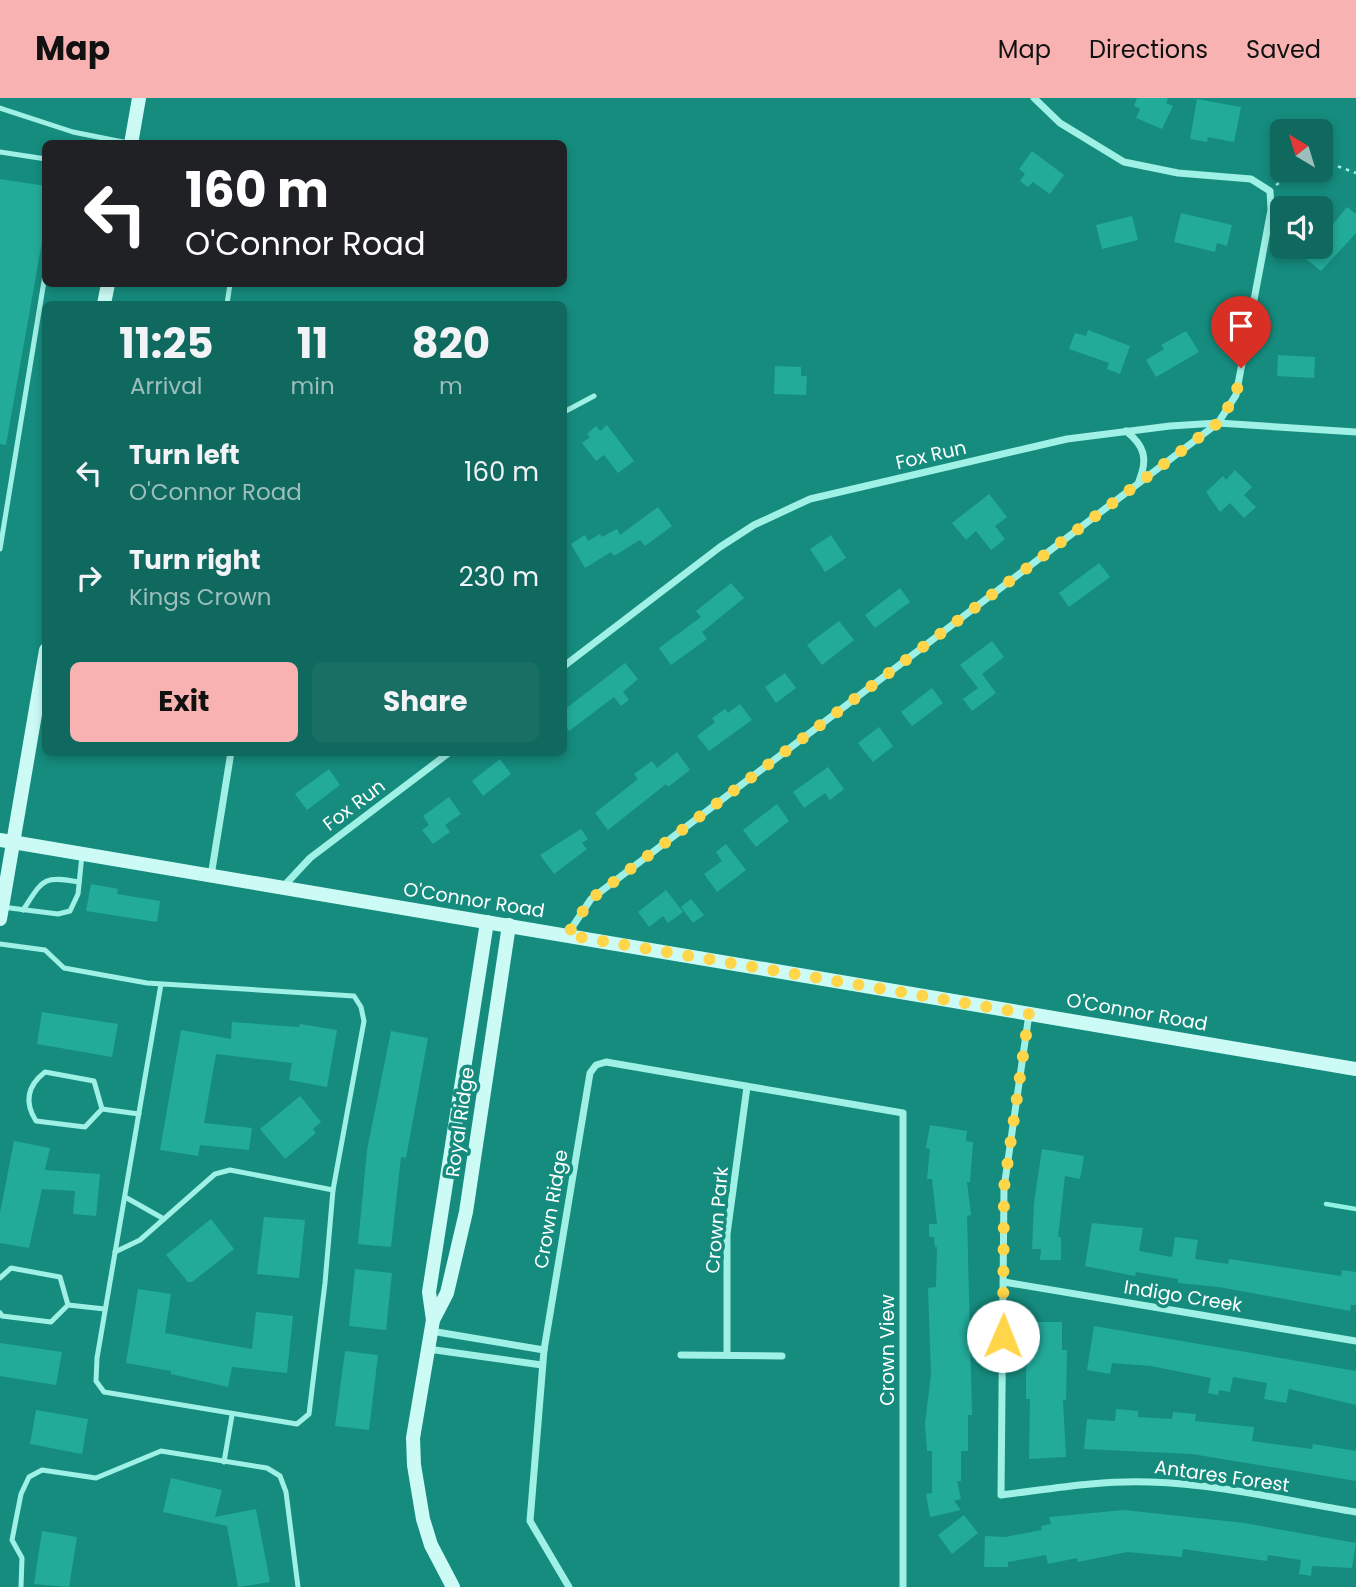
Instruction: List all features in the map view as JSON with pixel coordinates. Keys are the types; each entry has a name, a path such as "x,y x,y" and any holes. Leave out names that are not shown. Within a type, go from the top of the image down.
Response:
{"main road":[{"path":"132,140 139,98"},
{"path":"1,914 6,842 42,669"},
{"name":"O'Connor Road","path":"6,842 1356,1069"},
{"name":"Royal Ridge","path":"432,1326 429,1292 487,922"},
{"name":"Royal Ridge","path":"453,1587 423,1519 414,1465 416,1411 432,1326 447,1293 466,1212 509,925"}],"street":[{"path":"567,935 591,899 1218,423 1236,395 1271,210 1270,191 1251,179 1178,173 1124,162 1060,123 1034,98"},
{"name":"Fox Run","path":"567,664 720,547 781,510 821,497 1067,439 1218,423 1356,432"},
{"path":"1126,432 1143,450 1145,467 1139,482"},
{"path":"211,877 230,756"},
{"name":"Fox Run","path":"282,889 310,858 445,756"},
{"path":"1004,1283 1004,1188 1029,1014"},
{"name":"Crown Ridge","path":"569,1587 530,1521 544,1350 590,1073 596,1065 606,1062 747,1087"},
{"name":"Crown View","path":"747,1087 903,1113 903,1587"},
{"name":"Crown Park","path":"727,1356 727,1234 747,1087"},
{"name":"Indigo Creek","path":"1004,1283 1356,1341"},
{"name":"Antares Forest","path":"1004,1283 1000,1495 1100,1483 1149,1482 1195,1485 1356,1512"},
{"path":"432,1326 544,1350"},
{"path":"428,1349 542,1366"},
{"path":"681,1355 782,1356"}],"lane":[{"path":"0,108 73,132 115,140"},
{"path":"0,152 42,158"},
{"path":"0,549 43,287"},
{"path":"567,410 594,396"},
{"path":"1,914 23,910 58,914 70,911 79,882 83,855"},
{"path":"23,910 44,880 53,877 79,882"},
{"path":"0,944 44,950 64,968 161,984 354,996 361,1007 364,1021 333,1189 309,1414 297,1424 104,1392 96,1381 105,1309 161,984"},
{"path":"45,1072 94,1081 102,1109 85,1127 36,1121 28,1101 30,1090 45,1072"},
{"path":"102,1109 139,1114"},
{"path":"115,1252 140,1240 215,1174 230,1170 333,1189"},
{"path":"125,1197 164,1219"},
{"path":"0,1278 11,1268 60,1277 68,1304"},
{"path":"68,1304 105,1309"},
{"path":"0,1313 51,1322 68,1304"},
{"path":"224,1462 232,1415"},
{"path":"21,1587 22,1558 12,1540 21,1494 29,1477 42,1470 96,1478 160,1451 267,1468 280,1476 286,1492 298,1587"}],"path":[{"path":"1334,166 1356,173"},
{"path":"1270,191 1283,182"}],"building":[{"path":"1137,98 1168,98 1166,103 1173,106 1162,129 1136,118 1140,109 1134,106"},
{"path":"1197,99 1241,107 1234,142 1208,137 1207,142 1190,139"},
{"path":"1032,151 1064,175 1050,194 1033,182 1028,187 1020,181 1025,174 1019,169"},
{"path":"0,179 42,185 42,242 6,445 0,444"},
{"path":"1347,207 1356,214 1356,233 1333,258 1333,224"},
{"path":"1181,213 1232,225 1227,246 1217,243 1215,252 1174,242"},
{"path":"1132,216 1138,240 1102,249 1096,225"},
{"path":"1306,259 1332,259 1321,271"},
{"path":"1088,330 1130,346 1120,374 1107,369 1109,363 1069,349 1075,333 1086,336"},
{"path":"1186,331 1199,352 1156,377 1146,360 1164,349 1161,345"},
{"path":"1278,355 1315,357 1314,378 1277,376"},
{"path":"775,366 801,367 801,376 807,376 806,395 774,394"},
{"path":"607,425 634,461 618,473 604,455 596,461 582,443 590,437 587,434 596,426 600,431"},
{"path":"1235,470 1252,487 1244,495 1256,507 1244,518 1230,503 1220,512 1206,492 1223,476 1226,480"},
{"path":"989,494 1007,517 995,526 1005,539 991,550 976,531 966,540 952,523"},
{"path":"658,507 672,526 645,546 640,540 614,556 611,552 585,568 571,544 585,535 588,541 617,529 620,535"},
{"path":"831,535 846,558 825,572 810,549"},
{"path":"1099,563 1110,577 1069,607 1059,593"},
{"path":"731,583 744,598 702,632 707,639 671,665 659,648 701,617 696,611"},
{"path":"900,588 910,602 875,628 865,615"},
{"path":"839,621 854,640 822,665 807,645"},
{"path":"992,641 1004,657 982,674 996,693 972,711 963,699 978,688 960,665"},
{"path":"625,663 638,679 623,692 629,700 621,706 614,697 569,731 567,708"},
{"path":"785,673 796,688 776,703 765,687"},
{"path":"932,688 943,703 912,726 901,712"},
{"path":"740,704 752,720 709,751 697,736 715,722 712,718 725,709 728,713"},
{"path":"879,727 893,746 873,762 858,743"},
{"path":"677,752 690,770 668,787 666,784 608,830 595,813 638,779 634,774 652,761 657,768"},
{"path":"500,759 511,774 483,796 472,781"},
{"path":"828,767 844,789 830,800 825,793 804,808 793,792"},
{"path":"329,769 340,785 307,810 295,794"},
{"path":"449,797 461,814 445,825 450,832 433,844 422,830 429,825 423,816"},
{"path":"777,804 789,821 756,847 743,830"},
{"path":"581,829 588,839 582,843 587,849 554,874 540,855"},
{"path":"726,844 746,870 717,892 704,874 722,861 716,852"},
{"path":"91,884 118,889 117,894 160,901 157,922 86,911"},
{"path":"666,890 683,912 668,923 663,916 649,927 638,912"},
{"path":"691,899 704,915 693,923 681,907"},
{"path":"42,1012 118,1024 112,1057 37,1044"},
{"path":"232,1022 299,1027 300,1024 337,1030 327,1087 289,1080 292,1063 216,1054 204,1123 252,1128 249,1150 200,1145 198,1156 160,1150 181,1030 231,1039"},
{"path":"391,1031 428,1038 406,1158 401,1157 391,1247 358,1244 367,1150"},
{"path":"300,1096 321,1122 313,1129 316,1133 285,1159 260,1129"},
{"path":"930,1125 967,1131 966,1141 973,1142 970,1182 967,1182 971,1215 967,1216 972,1415 968,1415 968,1451 961,1451 961,1481 957,1481 961,1499 954,1501 961,1510 930,1517 926,1494 932,1493 932,1451 927,1451 925,1424 931,1374 928,1288 936,1287 937,1247 934,1237 929,1237 929,1224 937,1224 932,1179 927,1179 930,1149 926,1148"},
{"path":"14,1141 50,1148 45,1170 100,1174 96,1216 73,1214 75,1191 42,1189 29,1248 0,1243 0,1213"},
{"path":"1042,1149 1084,1156 1080,1179 1065,1176 1058,1237 1061,1237 1061,1260 1040,1260 1041,1249 1032,1249 1034,1203"},
{"path":"264,1217 305,1220 299,1278 257,1274"},
{"path":"211,1219 234,1249 192,1282 188,1282 166,1255"},
{"path":"1092,1223 1143,1228 1139,1251 1172,1257 1175,1237 1198,1240 1195,1259 1228,1264 1229,1259 1341,1276 1342,1270 1356,1272 1356,1305 1351,1305 1350,1311 1219,1287 1178,1283 1178,1279 1136,1272 1135,1276 1085,1266"},
{"path":"355,1269 392,1273 386,1330 349,1326"},
{"path":"138,1289 171,1294 165,1333 252,1349 256,1312 293,1316 287,1373 232,1367 228,1387 171,1374 171,1371 126,1363"},
{"path":"1030,1322 1062,1322 1062,1350 1067,1350 1066,1400 1063,1400 1066,1457 1029,1459 1030,1399 1026,1399 1026,1372"},
{"path":"1094,1326 1356,1371 1356,1405 1289,1389 1286,1403 1264,1399 1267,1383 1233,1377 1230,1392 1219,1390 1218,1395 1208,1393 1211,1378 1151,1366 1112,1363 1110,1374 1087,1370"},
{"path":"0,1343 62,1352 56,1385 0,1376"},
{"path":"345,1351 378,1355 369,1430 335,1426"},
{"path":"1116,1409 1138,1411 1138,1417 1172,1419 1173,1412 1196,1414 1195,1421 1254,1427 1252,1441 1312,1449 1313,1444 1356,1451 1356,1481 1192,1454 1084,1449 1087,1419 1115,1421"},
{"path":"36,1410 88,1419 82,1454 30,1444"},
{"path":"171,1478 222,1490 215,1517 256,1509 270,1582 238,1587 227,1526 163,1512"},
{"path":"1124,1510 1244,1523 1356,1543 1352,1568 1312,1566 1311,1576 1299,1574 1301,1560 1268,1555 1267,1561 1183,1549 1182,1557 1127,1552 1078,1562 1077,1558 1048,1564 1046,1555 1008,1562 1008,1567 984,1567 985,1536 1005,1537 1042,1530 1041,1526 1051,1524 1049,1517"},
{"path":"964,1515 978,1533 952,1554 938,1535"},
{"path":"42,1531 77,1537 69,1587 34,1584"}],"waterway":[{"path":"1326,1204 1356,1209"}],"route":[{"path":"1003,1336 1004,1188 1008,1142 1029,1014 567,935 591,899 1218,423 1231,407 1241,368"}]}
